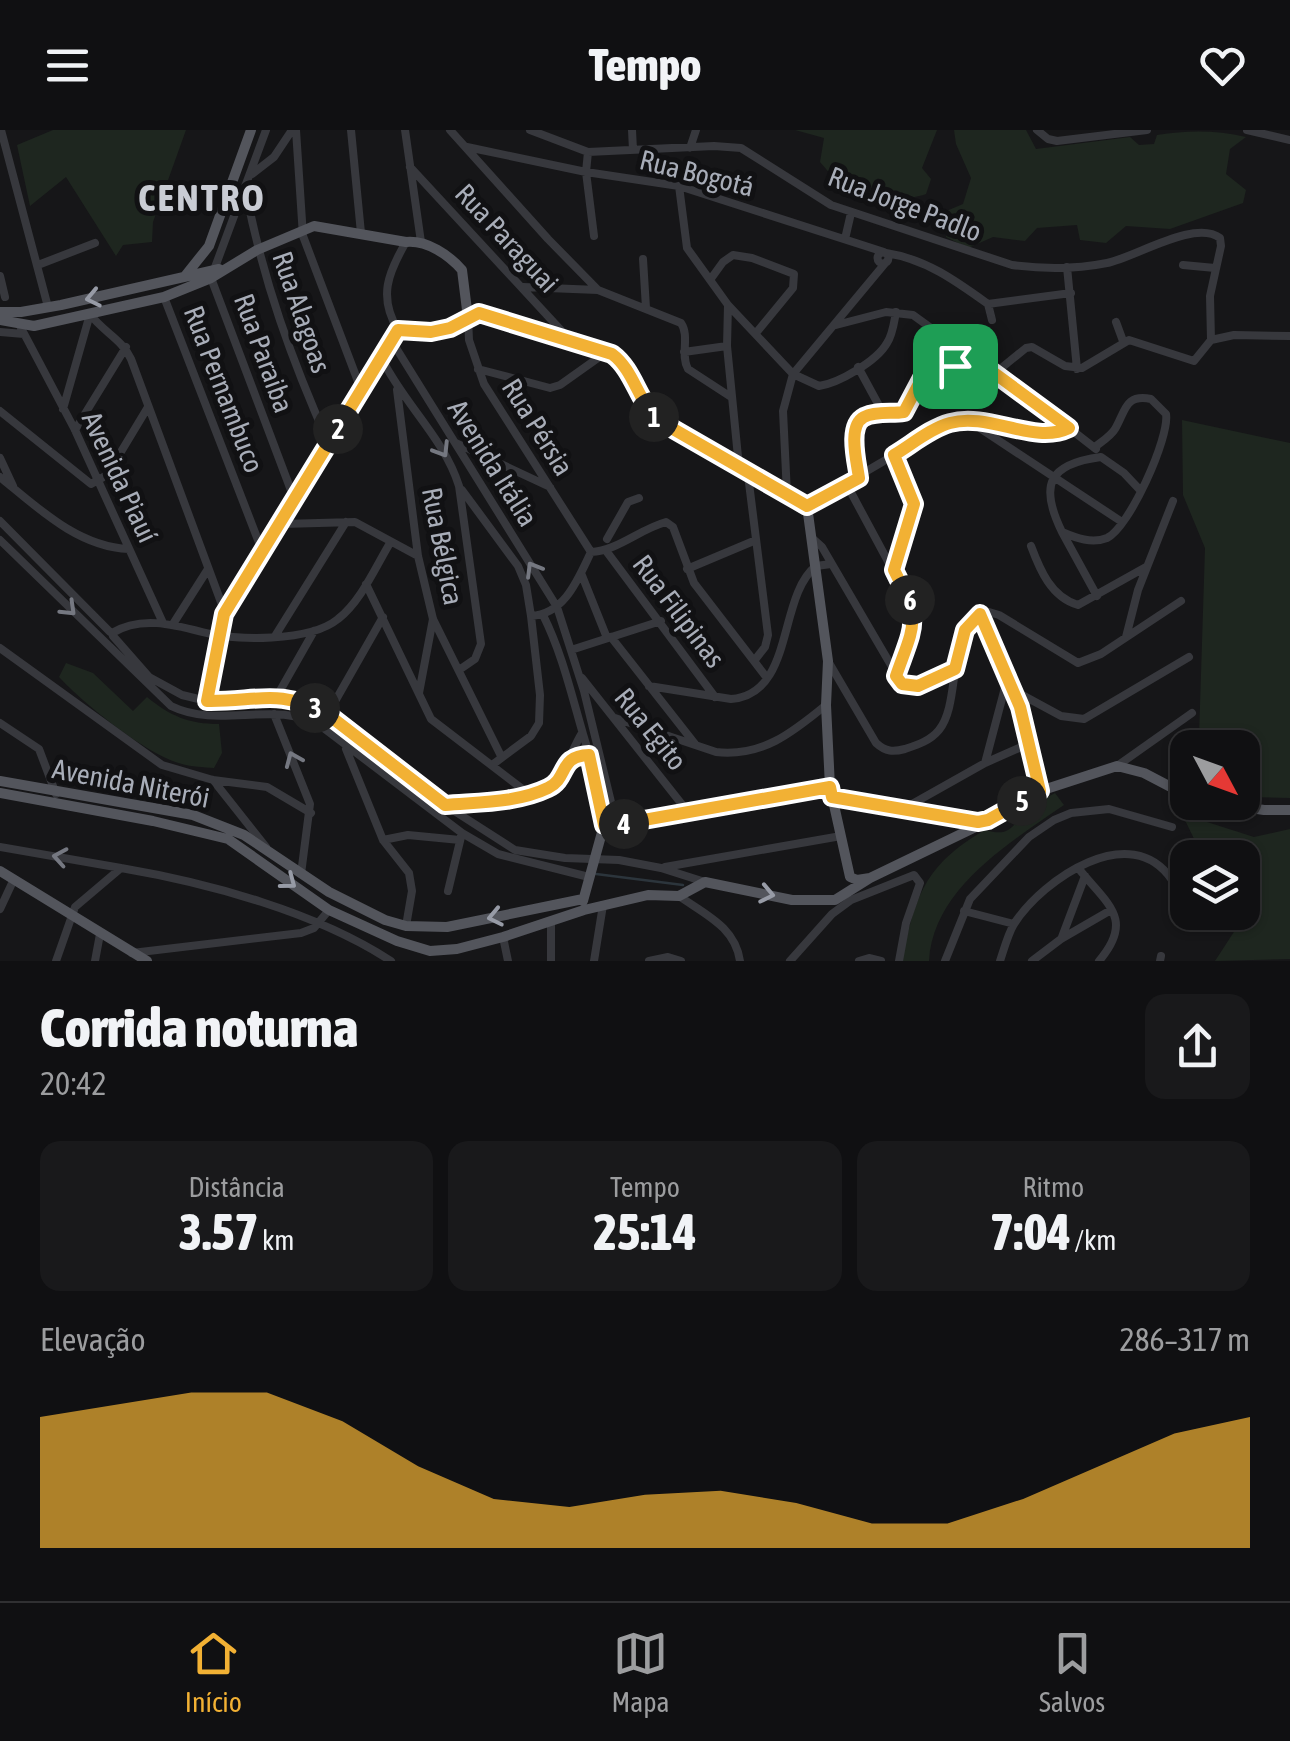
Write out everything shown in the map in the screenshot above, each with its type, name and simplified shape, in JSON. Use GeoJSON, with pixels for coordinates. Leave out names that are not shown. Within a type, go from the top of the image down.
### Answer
{"type":"FeatureCollection","features":[{"type":"Feature","properties":{"kind":"main road"},"geometry":{"type":"LineString","coordinates":[[184,290],[197,274],[252,130]]}},
{"type":"Feature","properties":{"kind":"main road"},"geometry":{"type":"LineString","coordinates":[[0,320],[29,322],[90,314],[164,297],[314,226],[421,242],[462,270],[468,318],[479,313],[607,352],[624,364],[652,415],[807,506],[828,661],[826,705],[831,792],[850,876],[857,880],[870,878],[1040,791],[1117,766],[1144,773],[1170,787]]}},
{"type":"Feature","properties":{"kind":"main road"},"geometry":{"type":"LineString","coordinates":[[182,278],[204,256]]}},
{"type":"Feature","properties":{"kind":"main road"},"geometry":{"type":"LineString","coordinates":[[29,322],[48,307],[217,272]]}},
{"type":"Feature","properties":{"kind":"main road"},"geometry":{"type":"LineString","coordinates":[[182,278],[184,290]]}},
{"type":"Feature","properties":{"kind":"main road"},"geometry":{"type":"LineString","coordinates":[[29,322],[61,305]]}},
{"type":"Feature","properties":{"kind":"main road"},"geometry":{"type":"LineString","coordinates":[[0,312],[29,322]]}},
{"type":"Feature","properties":{"kind":"main road","name":"Avenida Niterói"},"geometry":{"type":"LineString","coordinates":[[0,781],[55,789],[154,815],[228,840],[328,910],[397,942],[442,951],[550,922],[584,904]]}},
{"type":"Feature","properties":{"kind":"main road"},"geometry":{"type":"LineString","coordinates":[[870,878],[850,897],[830,900],[792,900],[705,882],[680,896],[659,893],[603,905],[584,904],[594,858],[607,826],[831,792],[957,820],[988,820]]}},
{"type":"Feature","properties":{"kind":"main road","name":"Avenida Niterói"},"geometry":{"type":"LineString","coordinates":[[0,793],[217,822],[267,848],[301,874],[385,920],[404,926],[447,927],[584,904]]}},
{"type":"Feature","properties":{"kind":"main road"},"geometry":{"type":"LineString","coordinates":[[1260,809],[1290,810]]}},
{"type":"Feature","properties":{"kind":"main road"},"geometry":{"type":"LineString","coordinates":[[957,820],[958,836]]}},
{"type":"Feature","properties":{"kind":"main road"},"geometry":{"type":"LineString","coordinates":[[0,871],[147,961]]}},
{"type":"Feature","properties":{"kind":"main road"},"geometry":{"type":"LineString","coordinates":[[378,934],[385,929],[385,920]]}},
{"type":"Feature","properties":{"kind":"main road"},"geometry":{"type":"LineString","coordinates":[[397,942],[396,932],[404,926]]}},
{"type":"Feature","properties":{"kind":"street"},"geometry":{"type":"LineString","coordinates":[[1,130],[48,307]]}},
{"type":"Feature","properties":{"kind":"street"},"geometry":{"type":"LineString","coordinates":[[217,272],[266,130]]}},
{"type":"Feature","properties":{"kind":"street"},"geometry":{"type":"LineString","coordinates":[[252,174],[274,157],[294,130]]}},
{"type":"Feature","properties":{"kind":"street"},"geometry":{"type":"LineString","coordinates":[[294,130],[302,230],[362,392]]}},
{"type":"Feature","properties":{"kind":"street"},"geometry":{"type":"LineString","coordinates":[[351,130],[361,233]]}},
{"type":"Feature","properties":{"kind":"street"},"geometry":{"type":"LineString","coordinates":[[405,130],[421,242]]}},
{"type":"Feature","properties":{"kind":"street"},"geometry":{"type":"LineString","coordinates":[[450,130],[598,290]]}},
{"type":"Feature","properties":{"kind":"street","name":"Rua Jorge Padlo"},"geometry":{"type":"LineString","coordinates":[[530,130],[588,152],[741,148],[832,205],[996,262],[1034,268],[1103,264],[1200,232],[1214,233],[1220,238],[1222,246],[1215,268]]}},
{"type":"Feature","properties":{"kind":"street"},"geometry":{"type":"LineString","coordinates":[[632,130],[633,150]]}},
{"type":"Feature","properties":{"kind":"street"},"geometry":{"type":"LineString","coordinates":[[690,148],[696,130]]}},
{"type":"Feature","properties":{"kind":"street"},"geometry":{"type":"LineString","coordinates":[[1037,130],[1057,140],[1143,130]]}},
{"type":"Feature","properties":{"kind":"street"},"geometry":{"type":"LineString","coordinates":[[1247,130],[1290,140]]}},
{"type":"Feature","properties":{"kind":"street","name":"Rua Bogotá"},"geometry":{"type":"LineString","coordinates":[[467,147],[586,172],[679,186],[849,240],[884,258]]}},
{"type":"Feature","properties":{"kind":"street"},"geometry":{"type":"LineString","coordinates":[[588,152],[586,172],[594,236]]}},
{"type":"Feature","properties":{"kind":"street","name":"Rua Paraguai"},"geometry":{"type":"LineString","coordinates":[[410,168],[570,341]]}},
{"type":"Feature","properties":{"kind":"street"},"geometry":{"type":"LineString","coordinates":[[679,186],[686,248],[728,305],[793,374],[819,386],[832,383],[884,348],[896,312]]}},
{"type":"Feature","properties":{"kind":"street","name":"Rua Alagoas"},"geometry":{"type":"LineString","coordinates":[[246,191],[257,250],[289,353],[328,444]]}},
{"type":"Feature","properties":{"kind":"street"},"geometry":{"type":"LineString","coordinates":[[849,240],[851,213]]}},
{"type":"Feature","properties":{"kind":"street"},"geometry":{"type":"LineString","coordinates":[[38,265],[96,242]]}},
{"type":"Feature","properties":{"kind":"street"},"geometry":{"type":"LineString","coordinates":[[398,330],[389,313],[386,293],[390,273],[406,242]]}},
{"type":"Feature","properties":{"kind":"street"},"geometry":{"type":"LineString","coordinates":[[710,280],[733,255],[794,274],[793,288],[756,333]]}},
{"type":"Feature","properties":{"kind":"street"},"geometry":{"type":"LineString","coordinates":[[786,494],[783,411],[793,374],[870,282],[884,258],[904,256],[943,272],[988,304],[992,320]]}},
{"type":"Feature","properties":{"kind":"street"},"geometry":{"type":"LineString","coordinates":[[643,259],[646,308]]}},
{"type":"Feature","properties":{"kind":"street"},"geometry":{"type":"LineString","coordinates":[[859,478],[856,425],[865,416],[904,412],[922,378],[937,366],[1000,369],[1032,347],[1065,366],[1086,367],[1123,341],[1141,342],[1194,361],[1210,340],[1210,296],[1215,268],[1183,265]]}},
{"type":"Feature","properties":{"kind":"street"},"geometry":{"type":"LineString","coordinates":[[1067,267],[1077,368]]}},
{"type":"Feature","properties":{"kind":"street","name":"Rua Paraiba"},"geometry":{"type":"LineString","coordinates":[[217,272],[295,501]]}},
{"type":"Feature","properties":{"kind":"street"},"geometry":{"type":"LineString","coordinates":[[0,276],[5,298]]}},
{"type":"Feature","properties":{"kind":"street"},"geometry":{"type":"LineString","coordinates":[[523,288],[598,290],[684,326],[688,370],[731,397]]}},
{"type":"Feature","properties":{"kind":"street"},"geometry":{"type":"LineString","coordinates":[[988,304],[1071,292]]}},
{"type":"Feature","properties":{"kind":"street","name":"Rua Pernambuco"},"geometry":{"type":"LineString","coordinates":[[164,297],[264,554]]}},
{"type":"Feature","properties":{"kind":"street"},"geometry":{"type":"LineString","coordinates":[[728,305],[731,397],[768,627],[768,642],[754,661]]}},
{"type":"Feature","properties":{"kind":"street"},"geometry":{"type":"LineString","coordinates":[[836,325],[896,312],[922,319],[1095,447],[1140,490]]}},
{"type":"Feature","properties":{"kind":"street"},"geometry":{"type":"LineString","coordinates":[[64,408],[90,314],[126,347],[224,614]]}},
{"type":"Feature","properties":{"kind":"street"},"geometry":{"type":"LineString","coordinates":[[398,330],[431,332],[468,318]]}},
{"type":"Feature","properties":{"kind":"street","name":"Rua Pérsia"},"geometry":{"type":"LineString","coordinates":[[468,318],[469,340],[478,369],[591,552]]}},
{"type":"Feature","properties":{"kind":"street"},"geometry":{"type":"LineString","coordinates":[[0,332],[29,322]]}},
{"type":"Feature","properties":{"kind":"street","name":"Avenida Piauí"},"geometry":{"type":"LineString","coordinates":[[29,322],[36,352],[162,623]]}},
{"type":"Feature","properties":{"kind":"street"},"geometry":{"type":"LineString","coordinates":[[1116,322],[1123,341]]}},
{"type":"Feature","properties":{"kind":"street"},"geometry":{"type":"LineString","coordinates":[[207,701],[224,614],[398,330]]}},
{"type":"Feature","properties":{"kind":"street"},"geometry":{"type":"LineString","coordinates":[[1210,340],[1290,336]]}},
{"type":"Feature","properties":{"kind":"street","name":"Avenida Itália"},"geometry":{"type":"LineString","coordinates":[[392,343],[556,608],[579,674],[611,802],[613,817],[607,826]]}},
{"type":"Feature","properties":{"kind":"street"},"geometry":{"type":"LineString","coordinates":[[684,352],[727,346]]}},
{"type":"Feature","properties":{"kind":"street"},"geometry":{"type":"LineString","coordinates":[[75,430],[126,347]]}},
{"type":"Feature","properties":{"kind":"street"},"geometry":{"type":"LineString","coordinates":[[478,369],[550,388],[607,352]]}},
{"type":"Feature","properties":{"kind":"street"},"geometry":{"type":"LineString","coordinates":[[382,359],[397,390],[450,462],[459,486],[481,644],[475,659],[459,670]]}},
{"type":"Feature","properties":{"kind":"street"},"geometry":{"type":"LineString","coordinates":[[858,367],[883,413]]}},
{"type":"Feature","properties":{"kind":"street","name":"Rua Bélgica"},"geometry":{"type":"LineString","coordinates":[[397,390],[418,556],[433,619],[502,756]]}},
{"type":"Feature","properties":{"kind":"street"},"geometry":{"type":"LineString","coordinates":[[1062,532],[1085,540],[1110,536],[1140,490],[1166,433],[1168,418],[1160,406],[1145,398],[1130,401],[1119,414],[1112,433],[1095,447]]}},
{"type":"Feature","properties":{"kind":"street"},"geometry":{"type":"LineString","coordinates":[[0,411],[92,484],[107,475],[148,406]]}},
{"type":"Feature","properties":{"kind":"street"},"geometry":{"type":"LineString","coordinates":[[400,416],[412,407]]}},
{"type":"Feature","properties":{"kind":"street"},"geometry":{"type":"LineString","coordinates":[[807,506],[942,427],[982,421],[1050,433],[1069,428]]}},
{"type":"Feature","properties":{"kind":"street"},"geometry":{"type":"LineString","coordinates":[[962,422],[1054,475],[1122,522]]}},
{"type":"Feature","properties":{"kind":"street"},"geometry":{"type":"LineString","coordinates":[[456,444],[550,487]]}},
{"type":"Feature","properties":{"kind":"street"},"geometry":{"type":"LineString","coordinates":[[894,455],[914,504],[894,570]]}},
{"type":"Feature","properties":{"kind":"street"},"geometry":{"type":"LineString","coordinates":[[1097,596],[1051,510],[1049,489],[1054,475],[1075,462],[1101,456]]}},
{"type":"Feature","properties":{"kind":"street"},"geometry":{"type":"LineString","coordinates":[[0,458],[14,488]]}},
{"type":"Feature","properties":{"kind":"street"},"geometry":{"type":"LineString","coordinates":[[72,470],[88,461]]}},
{"type":"Feature","properties":{"kind":"street"},"geometry":{"type":"LineString","coordinates":[[0,477],[82,538],[108,548],[129,549]]}},
{"type":"Feature","properties":{"kind":"street"},"geometry":{"type":"LineString","coordinates":[[847,485],[914,613],[896,676]]}},
{"type":"Feature","properties":{"kind":"street","name":"Avenida Itália"},"geometry":{"type":"LineString","coordinates":[[459,486],[522,573],[531,616],[540,723],[531,736],[502,756]]}},
{"type":"Feature","properties":{"kind":"street"},"geometry":{"type":"LineString","coordinates":[[607,539],[628,502],[639,498]]}},
{"type":"Feature","properties":{"kind":"street"},"geometry":{"type":"LineString","coordinates":[[1126,637],[1146,567],[1173,501]]}},
{"type":"Feature","properties":{"kind":"street"},"geometry":{"type":"LineString","coordinates":[[463,515],[474,505]]}},
{"type":"Feature","properties":{"kind":"street"},"geometry":{"type":"LineString","coordinates":[[0,520],[164,688],[207,701],[277,696],[326,713],[445,805],[514,850],[661,868],[705,882]]}},
{"type":"Feature","properties":{"kind":"street"},"geometry":{"type":"LineString","coordinates":[[282,524],[346,522],[366,527],[418,556]]}},
{"type":"Feature","properties":{"kind":"street"},"geometry":{"type":"LineString","coordinates":[[274,636],[346,522]]}},
{"type":"Feature","properties":{"kind":"street"},"geometry":{"type":"LineString","coordinates":[[531,616],[556,608],[591,552],[607,552],[618,543],[669,523],[687,569],[768,678]]}},
{"type":"Feature","properties":{"kind":"street"},"geometry":{"type":"LineString","coordinates":[[583,538],[618,543]]}},
{"type":"Feature","properties":{"kind":"street"},"geometry":{"type":"LineString","coordinates":[[812,538],[822,547],[902,684],[913,686],[955,669]]}},
{"type":"Feature","properties":{"kind":"street"},"geometry":{"type":"LineString","coordinates":[[0,540],[171,706],[198,716],[302,716],[321,726],[461,836],[506,858],[589,877]]}},
{"type":"Feature","properties":{"kind":"street"},"geometry":{"type":"LineString","coordinates":[[687,569],[756,540]]}},
{"type":"Feature","properties":{"kind":"street"},"geometry":{"type":"LineString","coordinates":[[103,641],[102,634],[112,634],[126,626],[162,623],[218,636],[314,631],[339,619],[390,543]]}},
{"type":"Feature","properties":{"kind":"street"},"geometry":{"type":"LineString","coordinates":[[1031,546],[1043,574],[1062,598],[1078,604],[1146,567]]}},
{"type":"Feature","properties":{"kind":"street","name":"Rua Filipinas"},"geometry":{"type":"LineString","coordinates":[[607,552],[715,697]]}},
{"type":"Feature","properties":{"kind":"street"},"geometry":{"type":"LineString","coordinates":[[650,686],[715,697],[743,698],[756,692],[768,678],[805,578],[816,566],[831,564]]}},
{"type":"Feature","properties":{"kind":"street"},"geometry":{"type":"LineString","coordinates":[[173,624],[208,569]]}},
{"type":"Feature","properties":{"kind":"street"},"geometry":{"type":"LineString","coordinates":[[581,573],[609,638],[695,744]]}},
{"type":"Feature","properties":{"kind":"street"},"geometry":{"type":"LineString","coordinates":[[366,584],[435,723],[529,794]]}},
{"type":"Feature","properties":{"kind":"street"},"geometry":{"type":"LineString","coordinates":[[828,661],[876,743],[890,751],[920,744],[940,728],[965,630],[980,614],[999,615],[1072,662],[1088,661],[1181,600]]}},
{"type":"Feature","properties":{"kind":"street"},"geometry":{"type":"LineString","coordinates":[[980,614],[1014,690],[1040,791]]}},
{"type":"Feature","properties":{"kind":"street"},"geometry":{"type":"LineString","coordinates":[[543,615],[556,644],[607,826]]}},
{"type":"Feature","properties":{"kind":"street"},"geometry":{"type":"LineString","coordinates":[[321,726],[383,617]]}},
{"type":"Feature","properties":{"kind":"street"},"geometry":{"type":"LineString","coordinates":[[419,694],[433,619]]}},
{"type":"Feature","properties":{"kind":"street"},"geometry":{"type":"LineString","coordinates":[[571,650],[661,621]]}},
{"type":"Feature","properties":{"kind":"street"},"geometry":{"type":"LineString","coordinates":[[768,627],[785,635]]}},
{"type":"Feature","properties":{"kind":"street"},"geometry":{"type":"LineString","coordinates":[[277,696],[314,631]]}},
{"type":"Feature","properties":{"kind":"street"},"geometry":{"type":"LineString","coordinates":[[0,648],[154,760],[174,770],[213,780],[268,788],[311,813]]}},
{"type":"Feature","properties":{"kind":"street"},"geometry":{"type":"LineString","coordinates":[[1014,690],[1061,716],[1084,719],[1189,657]]}},
{"type":"Feature","properties":{"kind":"street","name":"Rua Egito"},"geometry":{"type":"LineString","coordinates":[[579,674],[688,812]]}},
{"type":"Feature","properties":{"kind":"street"},"geometry":{"type":"LineString","coordinates":[[985,762],[1007,679]]}},
{"type":"Feature","properties":{"kind":"street"},"geometry":{"type":"LineString","coordinates":[[615,718],[716,752],[753,751],[785,738],[826,705]]}},
{"type":"Feature","properties":{"kind":"street"},"geometry":{"type":"LineString","coordinates":[[1117,766],[1192,713]]}},
{"type":"Feature","properties":{"kind":"street"},"geometry":{"type":"LineString","coordinates":[[274,714],[306,790],[311,813],[301,874]]}},
{"type":"Feature","properties":{"kind":"street"},"geometry":{"type":"LineString","coordinates":[[0,723],[38,749],[58,802]]}},
{"type":"Feature","properties":{"kind":"street"},"geometry":{"type":"LineString","coordinates":[[445,805],[529,794],[550,787],[560,777],[582,733]]}},
{"type":"Feature","properties":{"kind":"street"},"geometry":{"type":"LineString","coordinates":[[905,808],[985,762],[1028,744]]}},
{"type":"Feature","properties":{"kind":"street"},"geometry":{"type":"LineString","coordinates":[[344,745],[383,840],[409,872],[412,891],[404,926]]}},
{"type":"Feature","properties":{"kind":"street"},"geometry":{"type":"LineString","coordinates":[[564,765],[589,755]]}},
{"type":"Feature","properties":{"kind":"street"},"geometry":{"type":"LineString","coordinates":[[492,765],[502,756]]}},
{"type":"Feature","properties":{"kind":"street"},"geometry":{"type":"LineString","coordinates":[[213,780],[267,848]]}},
{"type":"Feature","properties":{"kind":"street"},"geometry":{"type":"LineString","coordinates":[[945,961],[964,911],[978,888],[1029,837],[1071,813],[1109,809],[1172,827]]}},
{"type":"Feature","properties":{"kind":"street"},"geometry":{"type":"LineString","coordinates":[[383,840],[408,834],[461,836]]}},
{"type":"Feature","properties":{"kind":"street"},"geometry":{"type":"LineString","coordinates":[[448,891],[461,836]]}},
{"type":"Feature","properties":{"kind":"street"},"geometry":{"type":"LineString","coordinates":[[661,868],[840,836]]}},
{"type":"Feature","properties":{"kind":"street"},"geometry":{"type":"LineString","coordinates":[[0,847],[203,884],[350,937],[391,961]]}},
{"type":"Feature","properties":{"kind":"street"},"geometry":{"type":"LineString","coordinates":[[1000,961],[1014,924],[1055,884],[1082,872],[1098,857],[1128,853],[1160,865],[1170,878]]}},
{"type":"Feature","properties":{"kind":"street"},"geometry":{"type":"LineString","coordinates":[[689,878],[692,862]]}},
{"type":"Feature","properties":{"kind":"street"},"geometry":{"type":"LineString","coordinates":[[56,961],[70,915],[81,900],[121,868]]}},
{"type":"Feature","properties":{"kind":"street"},"geometry":{"type":"LineString","coordinates":[[1082,872],[1111,910],[1116,923],[1116,938],[1098,961]]}},
{"type":"Feature","properties":{"kind":"street"},"geometry":{"type":"LineString","coordinates":[[1061,939],[1082,872]]}},
{"type":"Feature","properties":{"kind":"street"},"geometry":{"type":"LineString","coordinates":[[790,961],[850,897],[914,875],[920,879],[899,961]]}},
{"type":"Feature","properties":{"kind":"street"},"geometry":{"type":"LineString","coordinates":[[0,909],[14,879]]}},
{"type":"Feature","properties":{"kind":"street"},"geometry":{"type":"LineString","coordinates":[[680,896],[730,932],[740,961]]}},
{"type":"Feature","properties":{"kind":"street"},"geometry":{"type":"LineString","coordinates":[[830,900],[832,914]]}},
{"type":"Feature","properties":{"kind":"street"},"geometry":{"type":"LineString","coordinates":[[594,961],[603,905]]}},
{"type":"Feature","properties":{"kind":"street"},"geometry":{"type":"LineString","coordinates":[[132,953],[301,933],[316,925],[328,910]]}},
{"type":"Feature","properties":{"kind":"street"},"geometry":{"type":"LineString","coordinates":[[1032,961],[1111,910]]}},
{"type":"Feature","properties":{"kind":"street"},"geometry":{"type":"LineString","coordinates":[[964,911],[1014,924]]}},
{"type":"Feature","properties":{"kind":"street"},"geometry":{"type":"LineString","coordinates":[[550,922],[551,961]]}},
{"type":"Feature","properties":{"kind":"street"},"geometry":{"type":"LineString","coordinates":[[96,961],[100,934]]}},
{"type":"Feature","properties":{"kind":"street"},"geometry":{"type":"LineString","coordinates":[[503,937],[508,961]]}},
{"type":"Feature","properties":{"kind":"street"},"geometry":{"type":"LineString","coordinates":[[649,961],[668,957],[681,961]]}},
{"type":"Feature","properties":{"kind":"street"},"geometry":{"type":"LineString","coordinates":[[860,961],[881,961]]}},
{"type":"Feature","properties":{"kind":"shaded area"},"geometry":{"type":"Polygon","coordinates":[[[53,130],[186,130],[153,222],[152,242],[123,245],[116,256],[66,177],[30,206],[17,145],[53,130]]]}},
{"type":"Feature","properties":{"kind":"shaded area"},"geometry":{"type":"Polygon","coordinates":[[[795,130],[937,130],[922,168],[931,179],[926,194],[876,204],[846,192],[820,162],[824,138],[795,130]]]}},
{"type":"Feature","properties":{"kind":"shaded area"},"geometry":{"type":"Polygon","coordinates":[[[954,130],[1026,130],[1036,149],[1130,137],[1139,145],[1154,144],[1157,135],[1180,132],[1246,137],[1230,149],[1226,174],[1246,190],[1243,203],[1170,229],[1126,226],[1106,243],[1080,240],[1077,225],[1037,228],[1025,241],[993,237],[968,248],[946,237],[944,212],[963,204],[971,178],[954,130]]]}},
{"type":"Feature","properties":{"kind":"shaded area"},"geometry":{"type":"Polygon","coordinates":[[[1182,420],[1290,443],[1290,798],[1260,797],[1260,730],[1199,730],[1205,548],[1183,495],[1182,420]]]}},
{"type":"Feature","properties":{"kind":"shaded area"},"geometry":{"type":"Polygon","coordinates":[[[66,663],[93,673],[133,711],[147,697],[180,718],[219,724],[222,753],[214,768],[168,759],[117,727],[59,677],[66,663]]]}},
{"type":"Feature","properties":{"kind":"shaded area"},"geometry":{"type":"Polygon","coordinates":[[[1055,793],[1064,805],[999,851],[959,889],[934,935],[929,961],[902,961],[918,901],[935,870],[964,843],[985,830],[1008,830],[1015,824],[1014,815],[1055,793]]]}},
{"type":"Feature","properties":{"kind":"shaded area"},"geometry":{"type":"Polygon","coordinates":[[[1185,820],[1201,820],[1254,837],[1290,829],[1290,959],[1215,961],[1235,930],[1260,930],[1260,840],[1195,840],[1185,820]]]}},
{"type":"Feature","properties":{"kind":"waterway"},"geometry":{"type":"LineString","coordinates":[[596,874],[683,885]]}},
{"type":"Feature","properties":{"kind":"district","name":"CENTRO"},"geometry":{"type":"Point","coordinates":[202,198]}},
{"type":"Feature","properties":{"kind":"route"},"geometry":{"type":"LineString","coordinates":[[479,313],[607,352],[624,364],[642,402],[661,422],[807,506],[859,478],[854,431],[860,420],[865,416],[904,412],[922,378],[937,366],[955,366],[990,370],[1069,428],[1050,433],[982,421],[954,422],[894,455],[914,504],[894,570],[914,613],[896,676],[907,687],[955,669],[965,630],[980,614],[1024,720],[1040,791],[988,820],[957,820],[832,797],[830,787],[610,826],[604,825],[589,755],[564,765],[560,777],[550,787],[504,800],[445,805],[326,713],[310,705],[277,696],[207,701],[224,614],[398,330],[431,332],[450,328],[479,313]]}}]}
